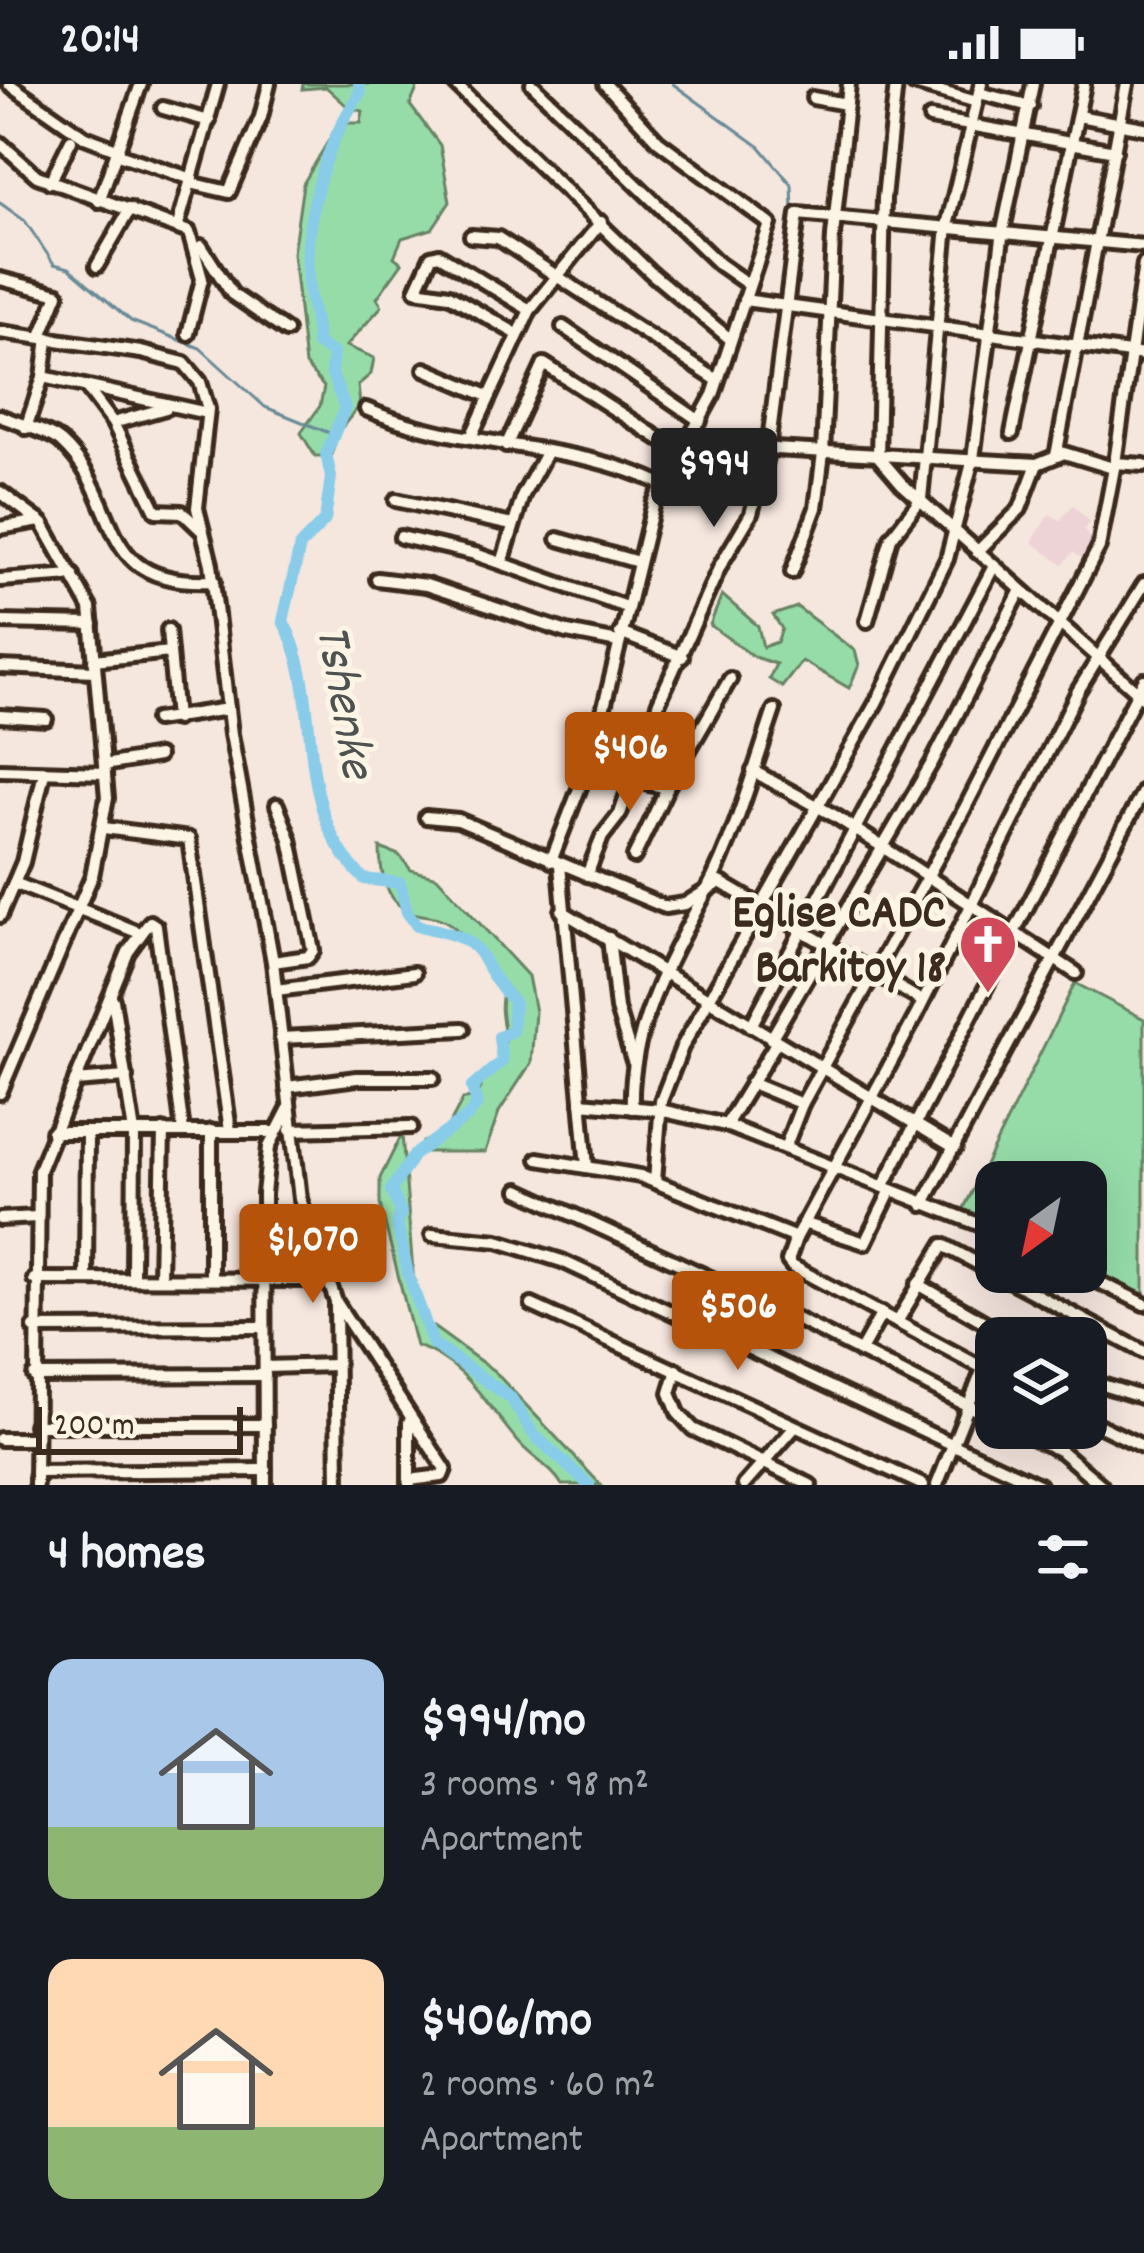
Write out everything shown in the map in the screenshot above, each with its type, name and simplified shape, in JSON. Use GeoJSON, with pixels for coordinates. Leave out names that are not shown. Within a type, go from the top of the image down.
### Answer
{"type":"FeatureCollection","features":[{"type":"Feature","properties":{"kind":"street"},"geometry":{"type":"LineString","coordinates":[[9,84],[85,137],[229,192],[261,117],[268,84]]}},
{"type":"Feature","properties":{"kind":"street"},"geometry":{"type":"LineString","coordinates":[[99,201],[141,84]]}},
{"type":"Feature","properties":{"kind":"street"},"geometry":{"type":"LineString","coordinates":[[188,334],[202,279],[183,228],[218,84]]}},
{"type":"Feature","properties":{"kind":"street"},"geometry":{"type":"LineString","coordinates":[[454,84],[651,273],[730,338]]}},
{"type":"Feature","properties":{"kind":"street"},"geometry":{"type":"LineString","coordinates":[[532,84],[719,264],[749,284]]}},
{"type":"Feature","properties":{"kind":"street"},"geometry":{"type":"LineString","coordinates":[[587,1167],[555,863],[592,756],[638,562],[664,484],[686,449],[717,380],[769,222],[658,141],[605,84]]}},
{"type":"Feature","properties":{"kind":"street"},"geometry":{"type":"LineString","coordinates":[[792,572],[816,508],[823,452],[835,217],[849,84]]}},
{"type":"Feature","properties":{"kind":"street"},"geometry":{"type":"LineString","coordinates":[[896,84],[879,318],[878,456],[955,532],[1140,696]]}},
{"type":"Feature","properties":{"kind":"street"},"geometry":{"type":"LineString","coordinates":[[914,84],[1030,106]]}},
{"type":"Feature","properties":{"kind":"street"},"geometry":{"type":"LineString","coordinates":[[655,1182],[660,1110],[671,1072],[814,804],[876,703],[955,532],[973,459],[986,332],[1032,84]]}},
{"type":"Feature","properties":{"kind":"street"},"geometry":{"type":"LineString","coordinates":[[1012,433],[1084,84]]}},
{"type":"Feature","properties":{"kind":"street"},"geometry":{"type":"LineString","coordinates":[[1056,456],[1127,84]]}},
{"type":"Feature","properties":{"kind":"street"},"geometry":{"type":"LineString","coordinates":[[867,621],[891,538],[921,499],[929,457],[935,325],[947,226],[979,93]]}},
{"type":"Feature","properties":{"kind":"street"},"geometry":{"type":"LineString","coordinates":[[813,98],[846,104]]}},
{"type":"Feature","properties":{"kind":"street"},"geometry":{"type":"LineString","coordinates":[[163,108],[209,121]]}},
{"type":"Feature","properties":{"kind":"street"},"geometry":{"type":"LineString","coordinates":[[1078,116],[1144,128]]}},
{"type":"Feature","properties":{"kind":"street"},"geometry":{"type":"LineString","coordinates":[[930,118],[1115,151]]}},
{"type":"Feature","properties":{"kind":"street"},"geometry":{"type":"LineString","coordinates":[[50,182],[70,140]]}},
{"type":"Feature","properties":{"kind":"street"},"geometry":{"type":"LineString","coordinates":[[0,143],[50,182],[183,228],[232,294],[286,331]]}},
{"type":"Feature","properties":{"kind":"street"},"geometry":{"type":"LineString","coordinates":[[97,266],[130,209]]}},
{"type":"Feature","properties":{"kind":"street"},"geometry":{"type":"LineString","coordinates":[[587,875],[632,780],[659,702],[720,566],[751,514],[768,449],[798,214],[1144,246]]}},
{"type":"Feature","properties":{"kind":"street"},"geometry":{"type":"LineString","coordinates":[[471,437],[530,310],[601,222]]}},
{"type":"Feature","properties":{"kind":"street"},"geometry":{"type":"LineString","coordinates":[[471,236],[498,238],[717,380]]}},
{"type":"Feature","properties":{"kind":"street"},"geometry":{"type":"LineString","coordinates":[[517,334],[449,295],[416,290],[430,260],[439,255],[530,310]]}},
{"type":"Feature","properties":{"kind":"street"},"geometry":{"type":"LineString","coordinates":[[785,1148],[802,1104],[878,971],[1099,547],[1137,354],[1144,264]]}},
{"type":"Feature","properties":{"kind":"street"},"geometry":{"type":"LineString","coordinates":[[0,280],[58,294],[44,337],[44,376],[26,428]]}},
{"type":"Feature","properties":{"kind":"street"},"geometry":{"type":"LineString","coordinates":[[744,300],[1137,354]]}},
{"type":"Feature","properties":{"kind":"street"},"geometry":{"type":"LineString","coordinates":[[563,327],[700,421]]}},
{"type":"Feature","properties":{"kind":"street"},"geometry":{"type":"LineString","coordinates":[[0,332],[184,363],[200,382],[207,413],[197,508],[214,581],[228,709],[273,962],[290,1130],[306,1227],[337,1302],[445,1472],[409,1483],[410,1419]]}},
{"type":"Feature","properties":{"kind":"street"},"geometry":{"type":"LineString","coordinates":[[506,446],[544,364],[686,449],[1037,464],[1056,456],[1114,466],[1144,465]]}},
{"type":"Feature","properties":{"kind":"street"},"geometry":{"type":"LineString","coordinates":[[424,369],[488,396]]}},
{"type":"Feature","properties":{"kind":"street"},"geometry":{"type":"LineString","coordinates":[[44,376],[89,391],[207,413]]}},
{"type":"Feature","properties":{"kind":"street"},"geometry":{"type":"LineString","coordinates":[[89,391],[113,423],[154,509],[179,511],[205,534]]}},
{"type":"Feature","properties":{"kind":"street"},"geometry":{"type":"LineString","coordinates":[[113,423],[169,408]]}},
{"type":"Feature","properties":{"kind":"street"},"geometry":{"type":"LineString","coordinates":[[366,409],[506,446],[629,470],[664,484]]}},
{"type":"Feature","properties":{"kind":"street"},"geometry":{"type":"LineString","coordinates":[[0,416],[61,442],[132,560],[164,581],[214,581]]}},
{"type":"Feature","properties":{"kind":"street"},"geometry":{"type":"LineString","coordinates":[[502,563],[512,525],[546,453]]}},
{"type":"Feature","properties":{"kind":"street"},"geometry":{"type":"LineString","coordinates":[[977,551],[1020,509],[1037,464]]}},
{"type":"Feature","properties":{"kind":"street"},"geometry":{"type":"LineString","coordinates":[[0,492],[40,521],[90,608],[105,769],[104,828],[92,876],[0,1094]]}},
{"type":"Feature","properties":{"kind":"street"},"geometry":{"type":"LineString","coordinates":[[396,500],[512,525]]}},
{"type":"Feature","properties":{"kind":"street"},"geometry":{"type":"LineString","coordinates":[[0,528],[40,521]]}},
{"type":"Feature","properties":{"kind":"street"},"geometry":{"type":"LineString","coordinates":[[400,537],[502,563],[626,608]]}},
{"type":"Feature","properties":{"kind":"street"},"geometry":{"type":"LineString","coordinates":[[558,539],[638,562]]}},
{"type":"Feature","properties":{"kind":"street"},"geometry":{"type":"LineString","coordinates":[[751,1026],[994,566]]}},
{"type":"Feature","properties":{"kind":"street"},"geometry":{"type":"LineString","coordinates":[[0,580],[73,574]]}},
{"type":"Feature","properties":{"kind":"street"},"geometry":{"type":"LineString","coordinates":[[377,579],[437,589],[567,632],[619,638],[682,657]]}},
{"type":"Feature","properties":{"kind":"street"},"geometry":{"type":"LineString","coordinates":[[975,1365],[789,1264],[802,1223],[922,1001],[1097,656],[1144,584]]}},
{"type":"Feature","properties":{"kind":"street"},"geometry":{"type":"LineString","coordinates":[[726,1125],[1021,590]]}},
{"type":"Feature","properties":{"kind":"street"},"geometry":{"type":"LineString","coordinates":[[0,622],[92,624]]}},
{"type":"Feature","properties":{"kind":"street"},"geometry":{"type":"LineString","coordinates":[[168,630],[176,718]]}},
{"type":"Feature","properties":{"kind":"street"},"geometry":{"type":"LineString","coordinates":[[0,667],[95,666],[170,652]]}},
{"type":"Feature","properties":{"kind":"street"},"geometry":{"type":"LineString","coordinates":[[634,856],[730,679]]}},
{"type":"Feature","properties":{"kind":"street"},"geometry":{"type":"LineString","coordinates":[[802,1223],[865,1243],[911,1124],[1140,696],[1144,680]]}},
{"type":"Feature","properties":{"kind":"street"},"geometry":{"type":"LineString","coordinates":[[156,720],[228,709]]}},
{"type":"Feature","properties":{"kind":"street"},"geometry":{"type":"LineString","coordinates":[[632,1108],[634,1064],[664,972],[706,890],[774,710]]}},
{"type":"Feature","properties":{"kind":"street"},"geometry":{"type":"LineString","coordinates":[[0,716],[46,719]]}},
{"type":"Feature","properties":{"kind":"street"},"geometry":{"type":"LineString","coordinates":[[0,770],[105,769],[158,755]]}},
{"type":"Feature","properties":{"kind":"street"},"geometry":{"type":"LineString","coordinates":[[753,771],[883,847],[1076,973]]}},
{"type":"Feature","properties":{"kind":"street"},"geometry":{"type":"LineString","coordinates":[[0,916],[14,883],[44,772]]}},
{"type":"Feature","properties":{"kind":"street"},"geometry":{"type":"LineString","coordinates":[[632,780],[668,788]]}},
{"type":"Feature","properties":{"kind":"street"},"geometry":{"type":"LineString","coordinates":[[923,1205],[1144,790]]}},
{"type":"Feature","properties":{"kind":"street"},"geometry":{"type":"LineString","coordinates":[[273,962],[305,958],[313,950],[290,839],[277,806]]}},
{"type":"Feature","properties":{"kind":"street"},"geometry":{"type":"LineString","coordinates":[[426,817],[458,820],[665,907],[685,904],[720,882],[829,942],[922,1001]]}},
{"type":"Feature","properties":{"kind":"street"},"geometry":{"type":"LineString","coordinates":[[104,828],[189,839],[230,1131]]}},
{"type":"Feature","properties":{"kind":"street"},"geometry":{"type":"LineString","coordinates":[[14,883],[140,933]]}},
{"type":"Feature","properties":{"kind":"street"},"geometry":{"type":"LineString","coordinates":[[562,910],[821,1071],[956,1148]]}},
{"type":"Feature","properties":{"kind":"street"},"geometry":{"type":"LineString","coordinates":[[183,1131],[156,926],[150,922],[140,933],[39,1170],[34,1279],[36,1478],[265,1470]]}},
{"type":"Feature","properties":{"kind":"street"},"geometry":{"type":"LineString","coordinates":[[609,938],[617,1009],[634,1064]]}},
{"type":"Feature","properties":{"kind":"street"},"geometry":{"type":"LineString","coordinates":[[276,990],[414,973]]}},
{"type":"Feature","properties":{"kind":"street"},"geometry":{"type":"LineString","coordinates":[[113,999],[134,1132],[133,1277]]}},
{"type":"Feature","properties":{"kind":"street"},"geometry":{"type":"LineString","coordinates":[[281,1038],[464,1029]]}},
{"type":"Feature","properties":{"kind":"street"},"geometry":{"type":"LineString","coordinates":[[75,1081],[126,1077]]}},
{"type":"Feature","properties":{"kind":"street"},"geometry":{"type":"LineString","coordinates":[[287,1087],[357,1078],[434,1078]]}},
{"type":"Feature","properties":{"kind":"street"},"geometry":{"type":"LineString","coordinates":[[751,1083],[802,1104]]}},
{"type":"Feature","properties":{"kind":"street"},"geometry":{"type":"LineString","coordinates":[[581,1103],[660,1110],[726,1125],[975,1224]]}},
{"type":"Feature","properties":{"kind":"street"},"geometry":{"type":"LineString","coordinates":[[266,1485],[266,1174],[276,1132],[290,1107]]}},
{"type":"Feature","properties":{"kind":"street"},"geometry":{"type":"LineString","coordinates":[[290,1130],[411,1126]]}},
{"type":"Feature","properties":{"kind":"street"},"geometry":{"type":"LineString","coordinates":[[160,1278],[163,1131]]}},
{"type":"Feature","properties":{"kind":"street"},"geometry":{"type":"LineString","coordinates":[[211,1131],[211,1278]]}},
{"type":"Feature","properties":{"kind":"street"},"geometry":{"type":"LineString","coordinates":[[52,1132],[276,1132]]}},
{"type":"Feature","properties":{"kind":"street"},"geometry":{"type":"LineString","coordinates":[[86,1278],[87,1132]]}},
{"type":"Feature","properties":{"kind":"street"},"geometry":{"type":"LineString","coordinates":[[538,1159],[655,1182],[796,1238]]}},
{"type":"Feature","properties":{"kind":"street"},"geometry":{"type":"LineString","coordinates":[[519,1190],[975,1410]]}},
{"type":"Feature","properties":{"kind":"street"},"geometry":{"type":"LineString","coordinates":[[0,1219],[37,1216]]}},
{"type":"Feature","properties":{"kind":"street"},"geometry":{"type":"LineString","coordinates":[[432,1235],[498,1241],[540,1252],[1040,1485]]}},
{"type":"Feature","properties":{"kind":"street"},"geometry":{"type":"LineString","coordinates":[[897,1322],[943,1245],[1144,1352]]}},
{"type":"Feature","properties":{"kind":"street"},"geometry":{"type":"LineString","coordinates":[[34,1279],[326,1280]]}},
{"type":"Feature","properties":{"kind":"street"},"geometry":{"type":"LineString","coordinates":[[918,1285],[975,1317]]}},
{"type":"Feature","properties":{"kind":"street"},"geometry":{"type":"LineString","coordinates":[[1107,1286],[1144,1304]]}},
{"type":"Feature","properties":{"kind":"street"},"geometry":{"type":"LineString","coordinates":[[337,1302],[338,1485]]}},
{"type":"Feature","properties":{"kind":"street"},"geometry":{"type":"LineString","coordinates":[[532,1305],[923,1485]]}},
{"type":"Feature","properties":{"kind":"street"},"geometry":{"type":"LineString","coordinates":[[860,1352],[882,1313]]}},
{"type":"Feature","properties":{"kind":"street"},"geometry":{"type":"LineString","coordinates":[[34,1328],[264,1327]]}},
{"type":"Feature","properties":{"kind":"street"},"geometry":{"type":"LineString","coordinates":[[34,1376],[336,1365]]}},
{"type":"Feature","properties":{"kind":"street"},"geometry":{"type":"LineString","coordinates":[[677,1370],[670,1394],[686,1424],[809,1485]]}},
{"type":"Feature","properties":{"kind":"street"},"geometry":{"type":"LineString","coordinates":[[1107,1387],[1144,1398]]}},
{"type":"Feature","properties":{"kind":"street"},"geometry":{"type":"LineString","coordinates":[[937,1485],[975,1393]]}},
{"type":"Feature","properties":{"kind":"street"},"geometry":{"type":"LineString","coordinates":[[0,1439],[35,1432],[265,1425]]}},
{"type":"Feature","properties":{"kind":"street"},"geometry":{"type":"LineString","coordinates":[[744,1485],[795,1426]]}},
{"type":"Feature","properties":{"kind":"street"},"geometry":{"type":"LineString","coordinates":[[1107,1429],[1144,1447]]}},
{"type":"Feature","properties":{"kind":"street"},"geometry":{"type":"LineString","coordinates":[[1057,1449],[1102,1485]]}},
{"type":"Feature","properties":{"kind":"shaded area"},"geometry":{"type":"Polygon","coordinates":[[[1073,505],[1090,522],[1084,529],[1097,550],[1090,564],[1073,552],[1063,565],[1032,542],[1049,514],[1060,520],[1073,505]]]}},
{"type":"Feature","properties":{"kind":"green space"},"geometry":{"type":"Polygon","coordinates":[[[303,84],[419,84],[410,105],[440,145],[450,202],[432,229],[402,238],[394,257],[402,263],[377,298],[382,306],[346,346],[374,358],[371,374],[358,385],[360,405],[339,431],[331,456],[315,456],[301,433],[320,406],[324,387],[305,365],[293,253],[303,184],[339,123],[361,123],[363,111],[348,107],[326,87],[302,89],[303,84]]]}},
{"type":"Feature","properties":{"kind":"green space"},"geometry":{"type":"Polygon","coordinates":[[[722,595],[758,626],[763,647],[777,642],[782,629],[773,615],[797,607],[855,651],[859,665],[849,688],[802,661],[782,687],[769,679],[776,664],[754,657],[710,625],[722,595]]]}},
{"type":"Feature","properties":{"kind":"green space"},"geometry":{"type":"Polygon","coordinates":[[[380,848],[399,855],[411,870],[437,877],[528,976],[535,1012],[531,1063],[499,1112],[485,1152],[421,1152],[423,1142],[444,1135],[463,1099],[476,1098],[485,1076],[498,1068],[504,1045],[503,992],[458,931],[396,902],[383,877],[380,848]]]}},
{"type":"Feature","properties":{"kind":"green space"},"geometry":{"type":"Polygon","coordinates":[[[1075,983],[1144,1019],[1144,1299],[1107,1281],[1107,1161],[987,1161],[1075,983]]]}},
{"type":"Feature","properties":{"kind":"green space"},"geometry":{"type":"Polygon","coordinates":[[[402,1134],[415,1297],[425,1321],[494,1371],[601,1485],[562,1485],[521,1445],[462,1374],[416,1346],[380,1204],[380,1178],[402,1134]]]}},
{"type":"Feature","properties":{"kind":"green space"},"geometry":{"type":"Polygon","coordinates":[[[975,1186],[975,1216],[963,1210],[975,1186]]]}},
{"type":"Feature","properties":{"kind":"waterway","name":"Tshenke"},"geometry":{"type":"LineString","coordinates":[[359,84],[360,93],[336,137],[318,186],[307,264],[317,344],[333,353],[331,372],[345,408],[326,454],[331,477],[325,520],[300,546],[283,621],[304,684],[325,819],[341,850],[364,879],[400,883],[407,912],[417,926],[471,944],[514,1002],[512,1031],[499,1037],[502,1061],[472,1087],[477,1104],[468,1116],[414,1155],[391,1190],[401,1212],[397,1223],[408,1274],[433,1344],[511,1398],[534,1435],[589,1485]]}},
{"type":"Feature","properties":{"kind":"waterway"},"geometry":{"type":"LineString","coordinates":[[673,84],[760,147],[792,185],[793,213]]}},
{"type":"Feature","properties":{"kind":"waterway"},"geometry":{"type":"LineString","coordinates":[[0,203],[25,221],[54,264],[69,268],[131,321],[200,348],[265,407],[332,434]]}},
{"type":"Feature","properties":{"kind":"place","name":"Eglise CADC Barkitoy 18"},"geometry":{"type":"Point","coordinates":[988,995]}}]}
